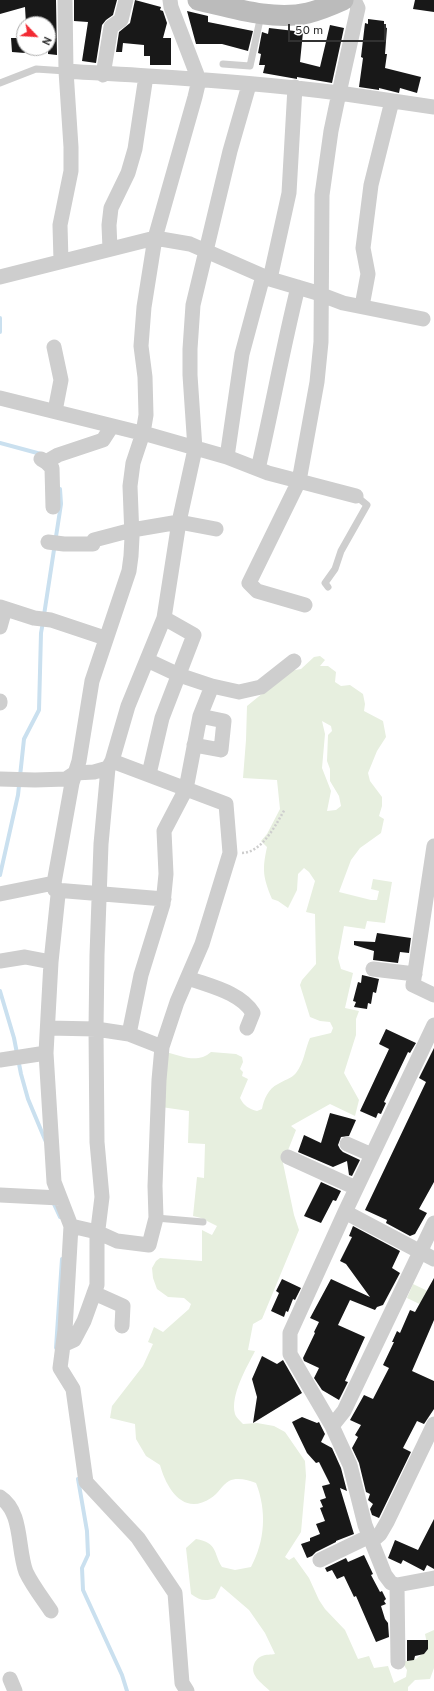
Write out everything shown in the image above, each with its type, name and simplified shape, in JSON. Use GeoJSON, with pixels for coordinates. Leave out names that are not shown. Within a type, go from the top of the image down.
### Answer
{"type":"FeatureCollection","features":[{"type":"Feature","properties":{"kind":"main road"},"geometry":{"type":"LineString","coordinates":[[198,0],[261,13],[286,14],[307,13],[343,0]]}},
{"type":"Feature","properties":{"kind":"street"},"geometry":{"type":"LineString","coordinates":[[61,261],[60,225],[71,171],[66,70],[65,0]]}},
{"type":"Feature","properties":{"kind":"street"},"geometry":{"type":"LineString","coordinates":[[103,75],[111,26],[121,20],[126,0]]}},
{"type":"Feature","properties":{"kind":"street"},"geometry":{"type":"LineString","coordinates":[[170,0],[171,7],[198,80],[195,97],[155,238],[144,307],[141,346],[146,398],[146,415],[140,432],[133,463],[130,486],[132,530],[131,556],[128,571],[92,681],[79,761],[72,783],[55,886],[58,895],[51,962],[46,1053],[54,1182],[71,1226],[63,1345],[60,1368],[73,1390],[86,1482],[138,1538],[175,1593],[182,1682],[187,1691]]}},
{"type":"Feature","properties":{"kind":"street"},"geometry":{"type":"LineString","coordinates":[[305,605],[257,591],[249,583],[299,481],[317,382],[321,342],[322,195],[339,93],[358,8],[354,0]]}},
{"type":"Feature","properties":{"kind":"street"},"geometry":{"type":"LineString","coordinates":[[66,70],[103,75],[146,76],[295,87],[434,107]]}},
{"type":"Feature","properties":{"kind":"street"},"geometry":{"type":"LineString","coordinates":[[110,249],[109,226],[111,208],[128,173],[133,155],[146,76]]}},
{"type":"Feature","properties":{"kind":"street"},"geometry":{"type":"LineString","coordinates":[[63,1345],[74,1340],[84,1322],[97,1285],[97,1232],[102,1197],[98,1142],[96,1029],[98,893],[100,844],[110,765],[128,706],[164,618],[179,522],[196,449],[190,349],[193,305],[230,151],[250,84]]}},
{"type":"Feature","properties":{"kind":"street"},"geometry":{"type":"LineString","coordinates":[[227,458],[242,354],[267,277],[289,193],[295,87]]}},
{"type":"Feature","properties":{"kind":"street"},"geometry":{"type":"LineString","coordinates":[[362,306],[368,274],[363,248],[371,185],[392,101]]}},
{"type":"Feature","properties":{"kind":"street"},"geometry":{"type":"LineString","coordinates":[[0,277],[155,238],[190,244],[267,277],[343,303],[423,319]]}},
{"type":"Feature","properties":{"kind":"street"},"geometry":{"type":"LineString","coordinates":[[258,469],[270,418],[283,347],[298,287]]}},
{"type":"Feature","properties":{"kind":"street"},"geometry":{"type":"LineString","coordinates":[[54,347],[61,380],[55,411]]}},
{"type":"Feature","properties":{"kind":"street"},"geometry":{"type":"LineString","coordinates":[[0,398],[140,432],[227,458],[258,469],[356,496]]}},
{"type":"Feature","properties":{"kind":"street"},"geometry":{"type":"LineString","coordinates":[[53,507],[52,468],[48,459],[103,440],[112,426]]}},
{"type":"Feature","properties":{"kind":"street"},"geometry":{"type":"LineString","coordinates":[[48,542],[64,544],[93,544],[94,540],[132,530],[179,522],[216,529]]}},
{"type":"Feature","properties":{"kind":"street"},"geometry":{"type":"LineString","coordinates":[[0,627],[3,608],[34,618],[51,620],[105,638]]}},
{"type":"Feature","properties":{"kind":"street"},"geometry":{"type":"LineString","coordinates":[[149,774],[162,718],[194,635],[164,618]]}},
{"type":"Feature","properties":{"kind":"street"},"geometry":{"type":"LineString","coordinates":[[147,660],[179,676],[239,692],[261,687],[294,660]]}},
{"type":"Feature","properties":{"kind":"street"},"geometry":{"type":"LineString","coordinates":[[129,1034],[141,975],[164,899],[166,874],[164,831],[186,789],[200,716],[212,686]]}},
{"type":"Feature","properties":{"kind":"street"},"geometry":{"type":"LineString","coordinates":[[194,745],[221,750],[224,721],[200,716]]}},
{"type":"Feature","properties":{"kind":"street"},"geometry":{"type":"LineString","coordinates":[[5,779],[66,779],[75,773],[94,772],[110,765],[149,774],[226,804],[230,854],[202,944],[177,1002],[162,1047],[159,1080],[156,1218],[149,1245],[117,1241],[97,1232],[71,1226]]}},
{"type":"Feature","properties":{"kind":"street"},"geometry":{"type":"LineString","coordinates":[[434,846],[413,985],[434,995]]}},
{"type":"Feature","properties":{"kind":"street"},"geometry":{"type":"LineString","coordinates":[[3,894],[55,886],[98,893],[164,899]]}},
{"type":"Feature","properties":{"kind":"street"},"geometry":{"type":"LineString","coordinates":[[0,961],[25,957],[51,962]]}},
{"type":"Feature","properties":{"kind":"street"},"geometry":{"type":"LineString","coordinates":[[372,969],[415,974]]}},
{"type":"Feature","properties":{"kind":"street"},"geometry":{"type":"LineString","coordinates":[[188,978],[235,996],[248,1005],[253,1013],[247,1028]]}},
{"type":"Feature","properties":{"kind":"street"},"geometry":{"type":"LineString","coordinates":[[434,1025],[356,1188],[290,1333],[290,1354],[332,1426],[350,1465],[364,1525],[371,1538],[376,1555],[385,1575],[391,1583],[397,1586],[434,1578]]}},
{"type":"Feature","properties":{"kind":"street"},"geometry":{"type":"LineString","coordinates":[[48,1028],[96,1029],[129,1034],[162,1047]]}},
{"type":"Feature","properties":{"kind":"street"},"geometry":{"type":"LineString","coordinates":[[4,1060],[46,1053]]}},
{"type":"Feature","properties":{"kind":"street"},"geometry":{"type":"LineString","coordinates":[[347,1144],[372,1156]]}},
{"type":"Feature","properties":{"kind":"street"},"geometry":{"type":"LineString","coordinates":[[288,1157],[356,1188]]}},
{"type":"Feature","properties":{"kind":"street"},"geometry":{"type":"LineString","coordinates":[[0,1195],[59,1198]]}},
{"type":"Feature","properties":{"kind":"street"},"geometry":{"type":"LineString","coordinates":[[345,1212],[434,1259]]}},
{"type":"Feature","properties":{"kind":"street"},"geometry":{"type":"LineString","coordinates":[[332,1426],[344,1411],[434,1223]]}},
{"type":"Feature","properties":{"kind":"street"},"geometry":{"type":"LineString","coordinates":[[94,1293],[123,1306],[122,1326]]}},
{"type":"Feature","properties":{"kind":"street"},"geometry":{"type":"LineString","coordinates":[[320,1560],[380,1534],[434,1424]]}},
{"type":"Feature","properties":{"kind":"street"},"geometry":{"type":"LineString","coordinates":[[0,1497],[5,1500],[13,1510],[26,1572],[51,1611]]}},
{"type":"Feature","properties":{"kind":"street"},"geometry":{"type":"LineString","coordinates":[[397,1586],[398,1662]]}},
{"type":"Feature","properties":{"kind":"lane"},"geometry":{"type":"LineString","coordinates":[[223,64],[250,66],[261,13]]}},
{"type":"Feature","properties":{"kind":"lane"},"geometry":{"type":"LineString","coordinates":[[0,83],[36,69],[66,70]]}},
{"type":"Feature","properties":{"kind":"lane"},"geometry":{"type":"LineString","coordinates":[[328,587],[325,583],[335,569],[341,551],[367,505],[356,496]]}},
{"type":"Feature","properties":{"kind":"lane"},"geometry":{"type":"LineString","coordinates":[[156,1218],[203,1222]]}},
{"type":"Feature","properties":{"kind":"path"},"geometry":{"type":"LineString","coordinates":[[230,854],[247,852],[263,842],[271,833],[285,809]]}},
{"type":"Feature","properties":{"kind":"green space"},"geometry":{"type":"Polygon","coordinates":[[[320,656],[325,660],[320,666],[328,666],[336,672],[335,682],[341,686],[350,685],[363,694],[365,704],[364,711],[383,721],[386,737],[377,751],[368,773],[370,781],[382,797],[382,806],[379,816],[384,819],[381,833],[360,848],[351,860],[339,892],[371,900],[377,900],[379,891],[371,889],[373,879],[392,882],[385,923],[367,921],[365,929],[344,926],[338,958],[341,969],[353,973],[345,1008],[359,1011],[356,1019],[356,1035],[344,1073],[359,1100],[355,1116],[330,1104],[291,1126],[296,1130],[283,1163],[294,1215],[299,1230],[262,1319],[253,1324],[248,1350],[255,1351],[240,1381],[234,1406],[235,1414],[243,1424],[257,1423],[274,1426],[285,1432],[305,1461],[306,1476],[301,1532],[285,1557],[289,1560],[294,1557],[309,1578],[319,1600],[325,1609],[345,1630],[358,1659],[369,1656],[374,1668],[388,1666],[394,1683],[406,1677],[407,1670],[402,1662],[416,1659],[428,1649],[425,1634],[434,1630],[434,1668],[430,1679],[415,1680],[408,1687],[408,1691],[270,1691],[263,1685],[255,1675],[253,1667],[255,1662],[261,1656],[275,1654],[265,1633],[249,1610],[221,1586],[215,1598],[208,1600],[202,1600],[191,1594],[186,1548],[196,1539],[203,1541],[212,1546],[222,1567],[235,1570],[251,1567],[259,1547],[263,1526],[262,1504],[256,1483],[242,1479],[235,1479],[229,1481],[211,1498],[201,1503],[192,1504],[184,1502],[171,1490],[160,1465],[146,1456],[136,1439],[135,1424],[110,1418],[112,1406],[143,1366],[153,1344],[148,1342],[154,1327],[163,1332],[189,1309],[191,1304],[184,1298],[168,1297],[157,1289],[153,1278],[152,1268],[156,1261],[160,1258],[202,1261],[202,1230],[212,1235],[217,1226],[201,1218],[193,1216],[197,1177],[204,1178],[205,1144],[188,1143],[189,1111],[161,1107],[166,1052],[189,1058],[201,1058],[211,1052],[236,1054],[242,1057],[243,1062],[240,1069],[243,1072],[242,1076],[248,1079],[240,1098],[247,1107],[257,1111],[262,1109],[269,1091],[292,1077],[299,1069],[310,1038],[331,1033],[333,1028],[330,1022],[320,1021],[310,1017],[300,985],[302,980],[316,964],[315,914],[306,912],[315,881],[309,872],[304,868],[298,874],[297,890],[288,908],[272,899],[264,873],[264,862],[267,847],[261,841],[267,834],[280,809],[277,780],[243,778],[247,706],[290,671],[301,669],[314,657],[320,656]],[[322,721],[325,734],[322,768],[331,791],[327,811],[336,810],[341,806],[339,796],[330,781],[330,769],[327,761],[328,735],[332,731],[331,726],[322,721]]]}},
{"type":"Feature","properties":{"kind":"green space"},"geometry":{"type":"Polygon","coordinates":[[[413,1284],[434,1294],[434,1311],[407,1298],[413,1284]]]}},
{"type":"Feature","properties":{"kind":"building"},"geometry":{"type":"Polygon","coordinates":[[[0,0],[56,0],[57,55],[56,16],[26,16],[25,7],[0,14],[0,0]]]}},
{"type":"Feature","properties":{"kind":"building"},"geometry":{"type":"Polygon","coordinates":[[[74,0],[117,0],[113,15],[102,25],[96,63],[82,61],[88,22],[74,21],[74,0]]]}},
{"type":"Feature","properties":{"kind":"building"},"geometry":{"type":"Polygon","coordinates":[[[135,0],[161,7],[160,10],[163,11],[167,23],[163,38],[171,38],[171,65],[150,65],[150,56],[144,56],[144,45],[123,43],[122,52],[116,52],[119,32],[130,23],[135,0]]]}},
{"type":"Feature","properties":{"kind":"building"},"geometry":{"type":"Polygon","coordinates":[[[415,0],[434,0],[434,12],[413,9],[415,0]]]}},
{"type":"Feature","properties":{"kind":"building"},"geometry":{"type":"Polygon","coordinates":[[[187,11],[208,16],[208,22],[253,31],[248,51],[222,44],[196,44],[187,11]]]}},
{"type":"Feature","properties":{"kind":"building"},"geometry":{"type":"Polygon","coordinates":[[[368,19],[384,21],[384,27],[387,28],[385,54],[387,54],[385,68],[421,77],[417,93],[400,88],[399,93],[379,88],[379,90],[359,87],[363,58],[361,57],[365,23],[368,24],[368,19]]]}},
{"type":"Feature","properties":{"kind":"building"},"geometry":{"type":"Polygon","coordinates":[[[330,25],[344,28],[332,83],[263,73],[265,65],[259,65],[261,54],[258,53],[262,32],[268,34],[269,28],[303,32],[300,62],[320,67],[330,25]]]}},
{"type":"Feature","properties":{"kind":"building"},"geometry":{"type":"Polygon","coordinates":[[[11,38],[16,38],[16,52],[12,52],[11,38]]]}},
{"type":"Feature","properties":{"kind":"building"},"geometry":{"type":"Polygon","coordinates":[[[377,933],[411,938],[409,953],[400,952],[398,963],[373,960],[374,951],[354,945],[354,941],[375,942],[377,933]]]}},
{"type":"Feature","properties":{"kind":"building"},"geometry":{"type":"Polygon","coordinates":[[[362,975],[379,979],[376,993],[373,992],[371,1004],[368,1003],[367,1009],[354,1007],[356,1002],[353,1001],[358,982],[361,983],[362,975]]]}},
{"type":"Feature","properties":{"kind":"building"},"geometry":{"type":"Polygon","coordinates":[[[386,1029],[416,1043],[410,1053],[408,1052],[384,1102],[386,1103],[381,1114],[378,1113],[376,1118],[360,1111],[389,1049],[379,1044],[386,1029]]]}},
{"type":"Feature","properties":{"kind":"building"},"geometry":{"type":"Polygon","coordinates":[[[434,1048],[434,1182],[419,1209],[427,1213],[415,1234],[410,1236],[386,1223],[387,1220],[365,1210],[426,1082],[419,1078],[434,1048]]]}},
{"type":"Feature","properties":{"kind":"building"},"geometry":{"type":"Polygon","coordinates":[[[330,1113],[356,1120],[349,1136],[341,1137],[338,1145],[343,1152],[360,1160],[352,1176],[349,1175],[347,1161],[333,1167],[298,1152],[304,1135],[321,1143],[330,1113]]]}},
{"type":"Feature","properties":{"kind":"building"},"geometry":{"type":"Polygon","coordinates":[[[321,1182],[341,1191],[336,1201],[333,1200],[321,1223],[304,1216],[321,1182]]]}},
{"type":"Feature","properties":{"kind":"building"},"geometry":{"type":"Polygon","coordinates":[[[353,1226],[400,1251],[392,1268],[400,1273],[383,1305],[377,1307],[375,1310],[350,1300],[338,1325],[365,1337],[345,1381],[348,1382],[339,1400],[322,1390],[314,1378],[319,1368],[304,1361],[303,1358],[319,1322],[310,1318],[331,1279],[370,1297],[346,1264],[340,1261],[352,1237],[349,1236],[353,1226]]]}},
{"type":"Feature","properties":{"kind":"building"},"geometry":{"type":"Polygon","coordinates":[[[434,1278],[434,1320],[412,1371],[434,1381],[434,1409],[424,1424],[417,1421],[403,1448],[411,1452],[379,1518],[372,1515],[370,1509],[373,1504],[368,1500],[370,1494],[366,1492],[359,1463],[352,1448],[358,1437],[355,1435],[361,1425],[350,1420],[364,1395],[373,1399],[389,1368],[383,1365],[394,1342],[392,1342],[397,1331],[400,1333],[410,1310],[415,1312],[434,1278]]]}},
{"type":"Feature","properties":{"kind":"building"},"geometry":{"type":"Polygon","coordinates":[[[282,1279],[301,1288],[295,1300],[293,1299],[288,1312],[286,1311],[284,1317],[271,1311],[279,1293],[276,1291],[282,1279]]]}},
{"type":"Feature","properties":{"kind":"building"},"geometry":{"type":"Polygon","coordinates":[[[262,1356],[277,1364],[283,1360],[302,1393],[253,1423],[257,1397],[252,1379],[262,1356]]]}},
{"type":"Feature","properties":{"kind":"building"},"geometry":{"type":"Polygon","coordinates":[[[302,1417],[317,1423],[319,1422],[325,1434],[321,1442],[332,1448],[341,1468],[347,1491],[340,1488],[354,1534],[336,1541],[307,1558],[301,1544],[310,1541],[310,1538],[320,1534],[316,1524],[325,1521],[320,1508],[323,1507],[320,1500],[326,1498],[322,1486],[330,1484],[319,1462],[316,1463],[307,1453],[292,1422],[302,1417]]]}},
{"type":"Feature","properties":{"kind":"building"},"geometry":{"type":"Polygon","coordinates":[[[434,1519],[434,1569],[427,1565],[424,1571],[403,1560],[401,1564],[388,1558],[395,1540],[418,1550],[434,1519]]]}},
{"type":"Feature","properties":{"kind":"building"},"geometry":{"type":"Polygon","coordinates":[[[364,1555],[373,1574],[371,1575],[380,1592],[382,1591],[386,1599],[384,1601],[386,1604],[381,1606],[385,1619],[388,1623],[389,1637],[376,1642],[356,1596],[354,1597],[344,1576],[337,1579],[332,1570],[327,1572],[325,1568],[346,1558],[348,1562],[364,1555]]]}},
{"type":"Feature","properties":{"kind":"building"},"geometry":{"type":"Polygon","coordinates":[[[407,1640],[428,1640],[428,1649],[424,1654],[415,1656],[414,1660],[407,1661],[407,1640]]]}},
{"type":"Feature","properties":{"kind":"waterway"},"geometry":{"type":"LineString","coordinates":[[0,318],[0,332]]}},
{"type":"Feature","properties":{"kind":"waterway"},"geometry":{"type":"LineString","coordinates":[[0,443],[41,454]]}},
{"type":"Feature","properties":{"kind":"waterway"},"geometry":{"type":"LineString","coordinates":[[44,615],[61,504],[60,489]]}},
{"type":"Feature","properties":{"kind":"waterway"},"geometry":{"type":"LineString","coordinates":[[0,875],[18,795],[24,739],[39,710],[41,633],[43,622]]}},
{"type":"Feature","properties":{"kind":"waterway"},"geometry":{"type":"LineString","coordinates":[[0,991],[14,1038],[21,1074],[28,1099],[46,1142]]}},
{"type":"Feature","properties":{"kind":"waterway"},"geometry":{"type":"LineString","coordinates":[[53,1202],[60,1217]]}},
{"type":"Feature","properties":{"kind":"waterway"},"geometry":{"type":"LineString","coordinates":[[56,1348],[62,1259]]}},
{"type":"Feature","properties":{"kind":"waterway"},"geometry":{"type":"LineString","coordinates":[[78,1479],[87,1531],[88,1555],[82,1568],[83,1590],[122,1675],[127,1691]]}}]}
